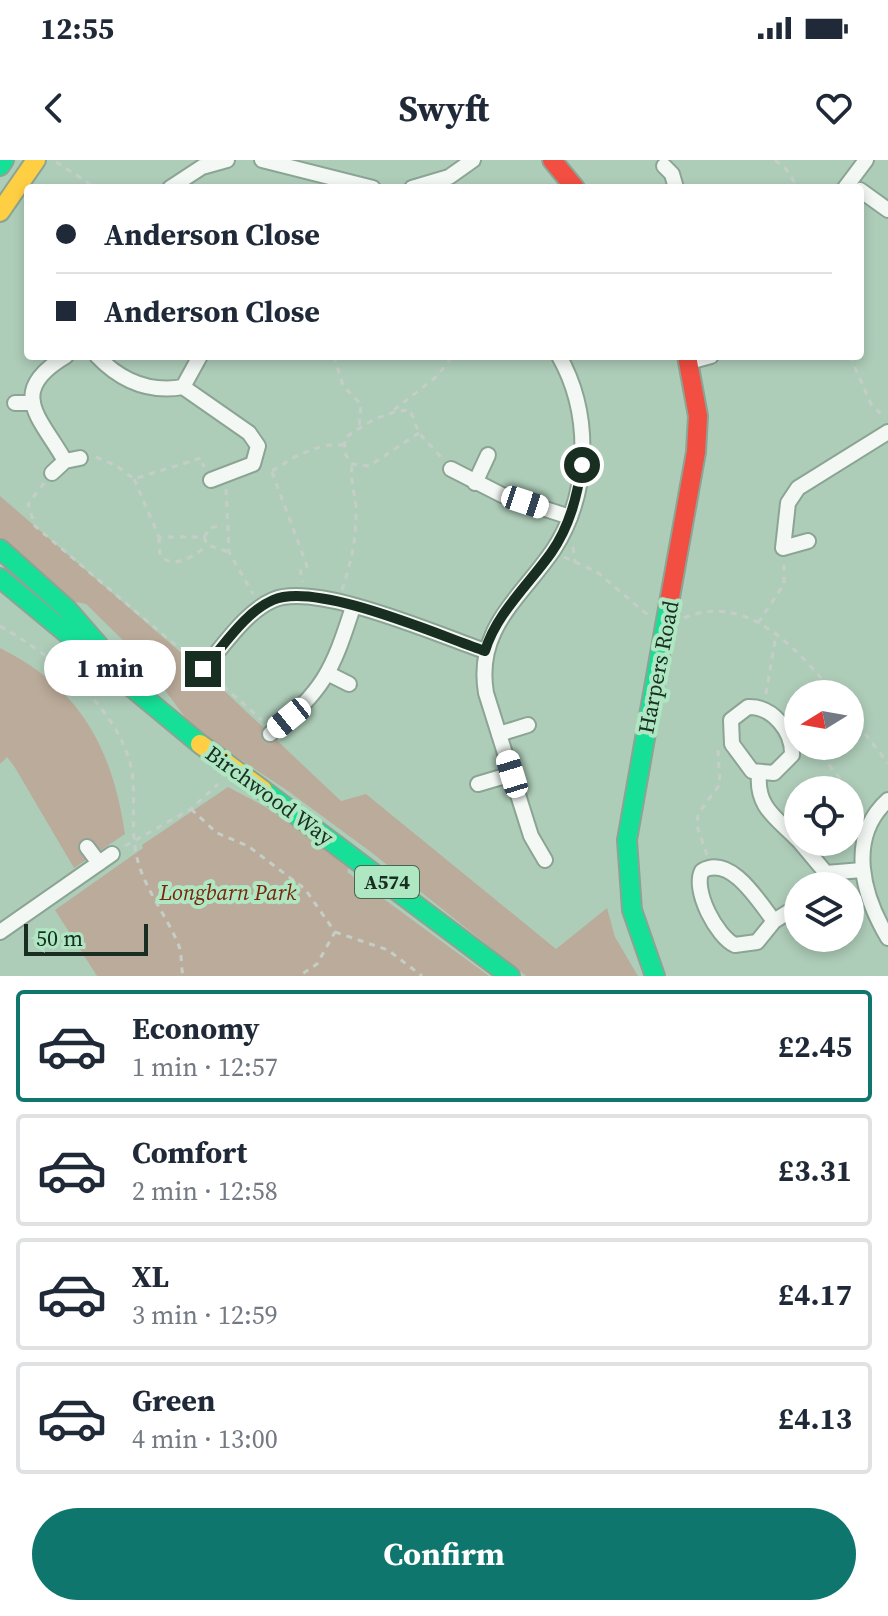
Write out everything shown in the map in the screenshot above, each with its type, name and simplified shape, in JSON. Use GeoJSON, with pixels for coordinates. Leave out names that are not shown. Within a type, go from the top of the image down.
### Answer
{"type":"FeatureCollection","features":[{"type":"Feature","properties":{"kind":"main road"},"geometry":{"type":"LineString","coordinates":[[0,166],[4,160]]}},
{"type":"Feature","properties":{"kind":"main road"},"geometry":{"type":"LineString","coordinates":[[0,212],[36,160]]}},
{"type":"Feature","properties":{"kind":"main road"},"geometry":{"type":"LineString","coordinates":[[552,160],[572,184]]}},
{"type":"Feature","properties":{"kind":"main road","name":"Harpers Road"},"geometry":{"type":"LineString","coordinates":[[655,976],[638,936],[631,905],[627,840],[696,452],[698,416],[688,360]]}},
{"type":"Feature","properties":{"kind":"main road","name":"Birchwood Way"},"geometry":{"type":"LineString","coordinates":[[0,549],[67,609],[147,699]]}},
{"type":"Feature","properties":{"kind":"main road","name":"Birchwood Way"},"geometry":{"type":"LineString","coordinates":[[0,578],[200,744],[510,976]]}},
{"type":"Feature","properties":{"kind":"street"},"geometry":{"type":"LineString","coordinates":[[176,184],[202,167],[227,160]]}},
{"type":"Feature","properties":{"kind":"street"},"geometry":{"type":"LineString","coordinates":[[262,160],[359,184]]}},
{"type":"Feature","properties":{"kind":"street"},"geometry":{"type":"LineString","coordinates":[[328,175],[333,160]]}},
{"type":"Feature","properties":{"kind":"street"},"geometry":{"type":"LineString","coordinates":[[429,184],[449,177],[473,160]]}},
{"type":"Feature","properties":{"kind":"street"},"geometry":{"type":"LineString","coordinates":[[671,176],[682,160]]}},
{"type":"Feature","properties":{"kind":"street"},"geometry":{"type":"LineString","coordinates":[[854,184],[866,160]]}},
{"type":"Feature","properties":{"kind":"street"},"geometry":{"type":"LineString","coordinates":[[864,194],[888,210]]}},
{"type":"Feature","properties":{"kind":"street"},"geometry":{"type":"LineString","coordinates":[[61,360],[40,377],[33,403],[36,419],[65,461]]}},
{"type":"Feature","properties":{"kind":"street"},"geometry":{"type":"LineString","coordinates":[[103,360],[137,385],[158,390],[183,387],[255,439],[259,453],[253,464],[211,480]]}},
{"type":"Feature","properties":{"kind":"street"},"geometry":{"type":"LineString","coordinates":[[183,387],[198,360]]}},
{"type":"Feature","properties":{"kind":"street"},"geometry":{"type":"LineString","coordinates":[[545,860],[531,836],[484,681],[485,651],[498,623],[553,551],[578,492],[582,438],[570,375],[561,360]]}},
{"type":"Feature","properties":{"kind":"street"},"geometry":{"type":"LineString","coordinates":[[15,403],[33,403]]}},
{"type":"Feature","properties":{"kind":"street"},"geometry":{"type":"LineString","coordinates":[[808,541],[783,548],[788,503],[798,488],[888,432]]}},
{"type":"Feature","properties":{"kind":"street"},"geometry":{"type":"LineString","coordinates":[[475,483],[488,455]]}},
{"type":"Feature","properties":{"kind":"street"},"geometry":{"type":"LineString","coordinates":[[52,473],[65,461],[80,458]]}},
{"type":"Feature","properties":{"kind":"street"},"geometry":{"type":"LineString","coordinates":[[451,469],[475,483],[570,517]]}},
{"type":"Feature","properties":{"kind":"street"},"geometry":{"type":"LineString","coordinates":[[203,669],[258,609],[282,597],[305,594],[345,604],[485,651]]}},
{"type":"Feature","properties":{"kind":"street"},"geometry":{"type":"LineString","coordinates":[[272,732],[303,705],[329,674],[345,604]]}},
{"type":"Feature","properties":{"kind":"street"},"geometry":{"type":"LineString","coordinates":[[329,674],[349,684]]}},
{"type":"Feature","properties":{"kind":"street"},"geometry":{"type":"LineString","coordinates":[[759,774],[782,768],[792,755],[783,727],[763,709],[742,709],[730,727],[738,756],[759,774],[762,802],[784,825]]}},
{"type":"Feature","properties":{"kind":"street"},"geometry":{"type":"LineString","coordinates":[[499,734],[528,725]]}},
{"type":"Feature","properties":{"kind":"street"},"geometry":{"type":"LineString","coordinates":[[478,784],[512,774]]}},
{"type":"Feature","properties":{"kind":"street"},"geometry":{"type":"LineString","coordinates":[[888,800],[872,819],[864,846],[862,870],[867,895],[888,938]]}},
{"type":"Feature","properties":{"kind":"street"},"geometry":{"type":"LineString","coordinates":[[87,847],[99,863]]}},
{"type":"Feature","properties":{"kind":"street"},"geometry":{"type":"LineString","coordinates":[[0,932],[112,854]]}},
{"type":"Feature","properties":{"kind":"street"},"geometry":{"type":"LineString","coordinates":[[774,921],[734,874],[723,867],[710,867],[700,875],[698,893],[729,943],[743,946],[757,942],[774,921],[784,915]]}},
{"type":"Feature","properties":{"kind":"street"},"geometry":{"type":"LineString","coordinates":[[853,872],[862,870]]}},
{"type":"Feature","properties":{"kind":"path"},"geometry":{"type":"LineString","coordinates":[[775,160],[786,169],[795,184]]}},
{"type":"Feature","properties":{"kind":"path"},"geometry":{"type":"LineString","coordinates":[[56,162],[90,184]]}},
{"type":"Feature","properties":{"kind":"path"},"geometry":{"type":"LineString","coordinates":[[335,360],[343,386],[361,404],[359,428]]}},
{"type":"Feature","properties":{"kind":"path"},"geometry":{"type":"LineString","coordinates":[[345,604],[355,544],[356,504],[350,481],[352,464],[344,452],[345,438],[394,410],[436,377],[450,360]]}},
{"type":"Feature","properties":{"kind":"path"},"geometry":{"type":"LineString","coordinates":[[852,360],[871,404],[888,421]]}},
{"type":"Feature","properties":{"kind":"path"},"geometry":{"type":"LineString","coordinates":[[394,410],[410,410],[419,433],[451,469]]}},
{"type":"Feature","properties":{"kind":"path"},"geometry":{"type":"LineString","coordinates":[[352,464],[369,466],[419,433]]}},
{"type":"Feature","properties":{"kind":"path"},"geometry":{"type":"LineString","coordinates":[[272,472],[290,457],[329,444],[344,445]]}},
{"type":"Feature","properties":{"kind":"path"},"geometry":{"type":"LineString","coordinates":[[80,458],[94,456],[117,466],[134,479],[159,537],[160,556],[171,562],[182,561],[207,545]]}},
{"type":"Feature","properties":{"kind":"path"},"geometry":{"type":"LineString","coordinates":[[134,479],[201,458],[211,480]]}},
{"type":"Feature","properties":{"kind":"path"},"geometry":{"type":"LineString","coordinates":[[253,464],[272,472],[307,566],[300,569],[305,594]]}},
{"type":"Feature","properties":{"kind":"path"},"geometry":{"type":"LineString","coordinates":[[52,473],[28,504],[35,526],[272,732]]}},
{"type":"Feature","properties":{"kind":"path"},"geometry":{"type":"LineString","coordinates":[[227,475],[225,524],[229,552],[235,567],[251,586],[258,609]]}},
{"type":"Feature","properties":{"kind":"path"},"geometry":{"type":"LineString","coordinates":[[204,537],[210,528],[225,524]]}},
{"type":"Feature","properties":{"kind":"path"},"geometry":{"type":"LineString","coordinates":[[159,537],[204,537]]}},
{"type":"Feature","properties":{"kind":"path"},"geometry":{"type":"LineString","coordinates":[[204,537],[207,545]]}},
{"type":"Feature","properties":{"kind":"path"},"geometry":{"type":"LineString","coordinates":[[207,545],[229,552]]}},
{"type":"Feature","properties":{"kind":"path"},"geometry":{"type":"LineString","coordinates":[[758,623],[784,584],[783,548]]}},
{"type":"Feature","properties":{"kind":"path"},"geometry":{"type":"LineString","coordinates":[[575,563],[589,567],[650,616],[657,616]]}},
{"type":"Feature","properties":{"kind":"path"},"geometry":{"type":"LineString","coordinates":[[681,619],[695,613],[727,611],[758,623],[796,649],[822,680]]}},
{"type":"Feature","properties":{"kind":"path"},"geometry":{"type":"LineString","coordinates":[[0,626],[40,651],[69,677],[116,729],[131,771],[134,840],[141,871],[179,945],[183,976]]}},
{"type":"Feature","properties":{"kind":"path"},"geometry":{"type":"LineString","coordinates":[[763,709],[776,635]]}},
{"type":"Feature","properties":{"kind":"path"},"geometry":{"type":"LineString","coordinates":[[710,867],[697,826],[698,814],[720,784],[718,736],[730,727]]}},
{"type":"Feature","properties":{"kind":"path"},"geometry":{"type":"LineString","coordinates":[[864,733],[888,763]]}},
{"type":"Feature","properties":{"kind":"path"},"geometry":{"type":"LineString","coordinates":[[825,760],[838,776]]}},
{"type":"Feature","properties":{"kind":"path"},"geometry":{"type":"LineString","coordinates":[[112,854],[191,809],[225,777]]}},
{"type":"Feature","properties":{"kind":"path"},"geometry":{"type":"LineString","coordinates":[[191,809],[217,833],[248,846],[305,889],[335,932],[388,950],[422,976]]}},
{"type":"Feature","properties":{"kind":"path"},"geometry":{"type":"LineString","coordinates":[[299,976],[317,964],[335,932]]}},
{"type":"Feature","properties":{"kind":"green space"},"geometry":{"type":"Polygon","coordinates":[[[0,496],[215,682],[341,801],[366,794],[556,949],[607,908],[615,937],[638,976],[526,976],[371,852],[288,791],[193,728],[141,658],[86,604],[66,600],[0,537],[0,496]]]}},
{"type":"Feature","properties":{"kind":"green space"},"geometry":{"type":"Polygon","coordinates":[[[0,648],[28,664],[71,701],[88,723],[111,774],[125,834],[74,868],[14,766],[7,757],[0,764],[0,648]]]}},
{"type":"Feature","properties":{"kind":"green space","name":"Longbarn Park"},"geometry":{"type":"Polygon","coordinates":[[[228,787],[264,806],[350,865],[347,872],[489,976],[97,976],[55,910],[143,848],[142,845],[228,787]]]}},
{"type":"Feature","properties":{"kind":"traffic: fast"},"geometry":{"type":"LineString","coordinates":[[0,166],[4,160]]}},
{"type":"Feature","properties":{"kind":"traffic: fast"},"geometry":{"type":"LineString","coordinates":[[0,549],[67,609],[100,647]]}},
{"type":"Feature","properties":{"kind":"traffic: fast"},"geometry":{"type":"LineString","coordinates":[[0,578],[200,744]]}},
{"type":"Feature","properties":{"kind":"traffic: fast"},"geometry":{"type":"LineString","coordinates":[[655,976],[632,910],[627,840],[669,603]]}},
{"type":"Feature","properties":{"kind":"traffic: fast"},"geometry":{"type":"LineString","coordinates":[[263,790],[510,976]]}},
{"type":"Feature","properties":{"kind":"traffic: slow"},"geometry":{"type":"LineString","coordinates":[[0,212],[36,160]]}},
{"type":"Feature","properties":{"kind":"traffic: slow"},"geometry":{"type":"LineString","coordinates":[[200,744],[263,790]]}},
{"type":"Feature","properties":{"kind":"traffic: jam"},"geometry":{"type":"LineString","coordinates":[[552,160],[572,184]]}},
{"type":"Feature","properties":{"kind":"traffic: jam"},"geometry":{"type":"LineString","coordinates":[[669,603],[696,452],[698,416],[688,360]]}},
{"type":"Feature","properties":{"kind":"route"},"geometry":{"type":"LineString","coordinates":[[203,669],[258,609],[272,600],[294,594],[325,597],[485,651],[498,623],[563,534],[578,492],[582,465]]}}]}
